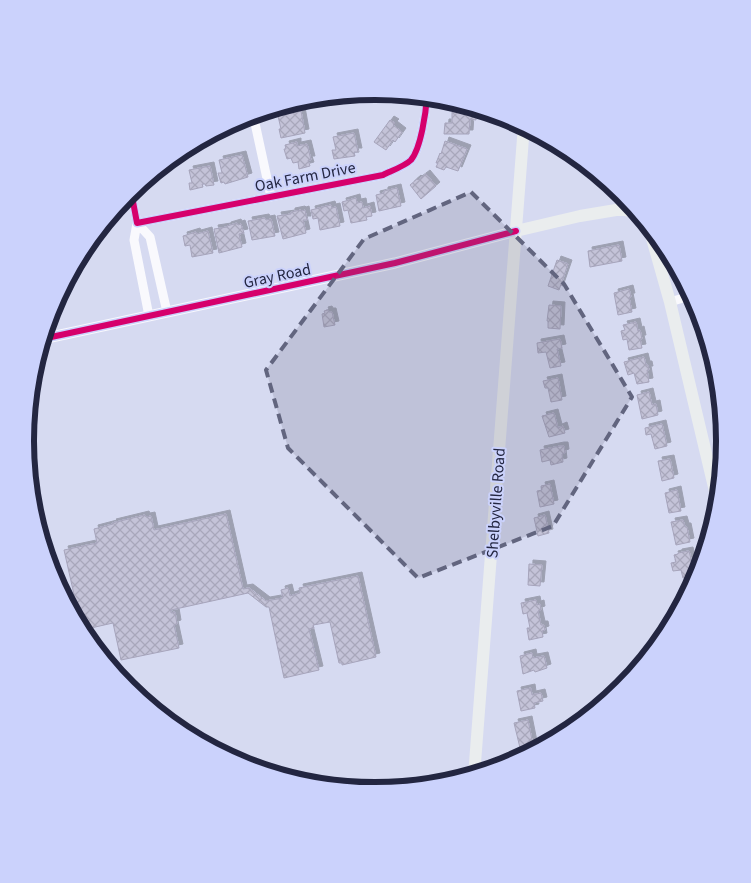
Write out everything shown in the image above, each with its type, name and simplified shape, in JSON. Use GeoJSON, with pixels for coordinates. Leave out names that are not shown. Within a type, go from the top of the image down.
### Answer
{"type":"FeatureCollection","features":[{"type":"Feature","properties":{"kind":"main road","name":"Shelbyville Road"},"geometry":{"type":"LineString","coordinates":[[475,768],[523,133]]}},
{"type":"Feature","properties":{"kind":"main road","name":"Gray Road"},"geometry":{"type":"LineString","coordinates":[[516,231],[580,216],[616,210],[627,210]]}},
{"type":"Feature","properties":{"kind":"main road","name":"Gray Road"},"geometry":{"type":"LineString","coordinates":[[653,242],[670,302]]}},
{"type":"Feature","properties":{"kind":"main road"},"geometry":{"type":"LineString","coordinates":[[670,302],[714,484]]}},
{"type":"Feature","properties":{"kind":"street","name":"Oak Farm Drive"},"geometry":{"type":"LineString","coordinates":[[137,223],[383,175],[410,160],[419,142],[426,104]]}},
{"type":"Feature","properties":{"kind":"street"},"geometry":{"type":"LineString","coordinates":[[255,122],[271,196]]}},
{"type":"Feature","properties":{"kind":"street"},"geometry":{"type":"LineString","coordinates":[[133,201],[137,223],[134,240],[150,316]]}},
{"type":"Feature","properties":{"kind":"street"},"geometry":{"type":"LineString","coordinates":[[137,223],[150,237],[167,312]]}},
{"type":"Feature","properties":{"kind":"street","name":"Gray Road"},"geometry":{"type":"LineString","coordinates":[[50,337],[396,263],[516,231]]}},
{"type":"Feature","properties":{"kind":"street"},"geometry":{"type":"LineString","coordinates":[[670,302],[685,297]]}},
{"type":"Feature","properties":{"kind":"highlighted area"},"geometry":{"type":"Polygon","coordinates":[[[471,192],[564,284],[632,397],[553,526],[418,578],[288,448],[266,370],[364,239],[471,192]]]}},
{"type":"Feature","properties":{"kind":"water"},"geometry":{"type":"Polygon","coordinates":[[[376,100],[344,103],[341,102],[376,100]]]}},
{"type":"Feature","properties":{"kind":"building"},"geometry":{"type":"Polygon","coordinates":[[[301,111],[305,133],[281,138],[278,116],[301,111]]]}},
{"type":"Feature","properties":{"kind":"building"},"geometry":{"type":"Polygon","coordinates":[[[452,112],[476,115],[476,120],[470,119],[469,134],[444,134],[445,123],[452,123],[452,112]]]}},
{"type":"Feature","properties":{"kind":"building"},"geometry":{"type":"Polygon","coordinates":[[[390,120],[402,132],[386,150],[374,142],[390,120]]]}},
{"type":"Feature","properties":{"kind":"building"},"geometry":{"type":"Polygon","coordinates":[[[354,133],[358,152],[354,152],[355,156],[334,159],[332,150],[336,150],[333,137],[354,133]]]}},
{"type":"Feature","properties":{"kind":"building"},"geometry":{"type":"Polygon","coordinates":[[[445,141],[467,149],[458,171],[446,167],[444,170],[436,167],[445,141]]]}},
{"type":"Feature","properties":{"kind":"building"},"geometry":{"type":"Polygon","coordinates":[[[297,142],[297,146],[307,144],[311,160],[308,160],[310,166],[299,169],[298,162],[293,163],[291,158],[287,159],[284,149],[286,149],[285,145],[297,142]]]}},
{"type":"Feature","properties":{"kind":"building"},"geometry":{"type":"Polygon","coordinates":[[[242,155],[248,177],[225,184],[224,182],[221,183],[218,173],[222,173],[219,160],[242,155]]]}},
{"type":"Feature","properties":{"kind":"building"},"geometry":{"type":"Polygon","coordinates":[[[210,166],[214,185],[206,186],[202,184],[203,187],[190,190],[189,183],[192,183],[189,170],[210,166]]]}},
{"type":"Feature","properties":{"kind":"building"},"geometry":{"type":"Polygon","coordinates":[[[426,174],[436,186],[421,199],[410,185],[426,174]]]}},
{"type":"Feature","properties":{"kind":"building"},"geometry":{"type":"Polygon","coordinates":[[[397,188],[401,206],[379,211],[376,195],[397,188]]]}},
{"type":"Feature","properties":{"kind":"building"},"geometry":{"type":"Polygon","coordinates":[[[356,198],[357,203],[362,202],[363,208],[370,206],[372,216],[366,217],[367,220],[351,223],[348,210],[344,211],[342,202],[356,198]]]}},
{"type":"Feature","properties":{"kind":"building"},"geometry":{"type":"Polygon","coordinates":[[[331,205],[332,208],[336,207],[340,226],[320,230],[318,218],[313,219],[311,210],[331,205]]]}},
{"type":"Feature","properties":{"kind":"building"},"geometry":{"type":"Polygon","coordinates":[[[305,210],[307,220],[303,220],[306,233],[283,239],[277,216],[305,210]]]}},
{"type":"Feature","properties":{"kind":"building"},"geometry":{"type":"Polygon","coordinates":[[[265,218],[266,220],[271,219],[275,236],[252,240],[248,221],[265,218]]]}},
{"type":"Feature","properties":{"kind":"building"},"geometry":{"type":"Polygon","coordinates":[[[237,223],[238,225],[241,224],[244,233],[239,234],[242,247],[219,253],[214,229],[237,223]]]}},
{"type":"Feature","properties":{"kind":"building"},"geometry":{"type":"Polygon","coordinates":[[[208,231],[213,253],[192,257],[190,245],[185,246],[183,236],[208,231]]]}},
{"type":"Feature","properties":{"kind":"building"},"geometry":{"type":"Polygon","coordinates":[[[619,245],[622,261],[590,267],[588,251],[619,245]]]}},
{"type":"Feature","properties":{"kind":"building"},"geometry":{"type":"Polygon","coordinates":[[[557,260],[568,264],[559,290],[548,286],[557,260]]]}},
{"type":"Feature","properties":{"kind":"building"},"geometry":{"type":"Polygon","coordinates":[[[629,289],[632,312],[618,315],[614,293],[629,289]]]}},
{"type":"Feature","properties":{"kind":"building"},"geometry":{"type":"Polygon","coordinates":[[[549,305],[561,306],[560,329],[548,328],[549,305]]]}},
{"type":"Feature","properties":{"kind":"building"},"geometry":{"type":"Polygon","coordinates":[[[328,310],[332,312],[335,325],[324,327],[322,314],[328,310]]]}},
{"type":"Feature","properties":{"kind":"building"},"geometry":{"type":"Polygon","coordinates":[[[636,322],[638,331],[640,330],[642,348],[629,350],[627,339],[623,340],[621,331],[625,330],[623,325],[636,322]]]}},
{"type":"Feature","properties":{"kind":"building"},"geometry":{"type":"Polygon","coordinates":[[[560,339],[562,348],[557,349],[561,366],[550,368],[546,352],[538,353],[537,343],[560,339]]]}},
{"type":"Feature","properties":{"kind":"building"},"geometry":{"type":"Polygon","coordinates":[[[644,357],[649,370],[647,370],[649,382],[637,384],[634,373],[628,375],[624,362],[644,357]]]}},
{"type":"Feature","properties":{"kind":"building"},"geometry":{"type":"Polygon","coordinates":[[[558,378],[562,400],[551,402],[548,388],[545,388],[543,381],[558,378]]]}},
{"type":"Feature","properties":{"kind":"building"},"geometry":{"type":"Polygon","coordinates":[[[649,392],[652,405],[656,404],[658,415],[642,419],[637,395],[649,392]]]}},
{"type":"Feature","properties":{"kind":"building"},"geometry":{"type":"Polygon","coordinates":[[[554,413],[558,428],[563,426],[565,433],[549,437],[542,416],[554,413]]]}},
{"type":"Feature","properties":{"kind":"building"},"geometry":{"type":"Polygon","coordinates":[[[662,424],[667,446],[655,449],[651,434],[646,435],[645,428],[662,424]]]}},
{"type":"Feature","properties":{"kind":"building"},"geometry":{"type":"Polygon","coordinates":[[[564,446],[563,462],[551,465],[550,460],[542,462],[540,450],[564,446]]]}},
{"type":"Feature","properties":{"kind":"building"},"geometry":{"type":"Polygon","coordinates":[[[670,459],[674,478],[662,481],[658,461],[670,459]]]}},
{"type":"Feature","properties":{"kind":"building"},"geometry":{"type":"Polygon","coordinates":[[[550,484],[554,504],[540,507],[537,491],[542,490],[541,486],[550,484]]]}},
{"type":"Feature","properties":{"kind":"building"},"geometry":{"type":"Polygon","coordinates":[[[677,490],[681,511],[669,513],[665,493],[677,490]]]}},
{"type":"Feature","properties":{"kind":"building"},"geometry":{"type":"Polygon","coordinates":[[[226,514],[243,589],[249,588],[266,601],[283,598],[281,590],[288,588],[290,596],[300,593],[299,588],[358,576],[376,657],[342,665],[342,663],[339,663],[330,622],[313,625],[314,628],[309,629],[319,670],[284,678],[269,607],[266,607],[248,593],[171,610],[171,613],[175,612],[177,624],[174,625],[179,648],[121,660],[113,623],[89,628],[77,606],[64,550],[97,543],[94,529],[145,515],[146,517],[151,516],[154,530],[226,514]]]}},
{"type":"Feature","properties":{"kind":"building"},"geometry":{"type":"Polygon","coordinates":[[[545,515],[549,533],[538,536],[534,518],[545,515]]]}},
{"type":"Feature","properties":{"kind":"building"},"geometry":{"type":"Polygon","coordinates":[[[683,520],[685,527],[687,527],[690,542],[676,545],[671,522],[683,520]]]}},
{"type":"Feature","properties":{"kind":"building"},"geometry":{"type":"Polygon","coordinates":[[[689,551],[692,563],[695,562],[689,576],[683,578],[681,570],[673,571],[671,563],[676,562],[674,555],[689,551]]]}},
{"type":"Feature","properties":{"kind":"building"},"geometry":{"type":"Polygon","coordinates":[[[529,564],[542,565],[540,586],[528,585],[529,564]]]}},
{"type":"Feature","properties":{"kind":"building"},"geometry":{"type":"Polygon","coordinates":[[[536,600],[537,605],[540,604],[541,610],[538,611],[541,625],[544,625],[545,630],[542,631],[543,637],[529,640],[527,628],[530,628],[527,613],[523,614],[521,603],[536,600]]]}},
{"type":"Feature","properties":{"kind":"building"},"geometry":{"type":"Polygon","coordinates":[[[532,653],[533,658],[544,656],[547,668],[523,674],[520,656],[532,653]]]}},
{"type":"Feature","properties":{"kind":"building"},"geometry":{"type":"Polygon","coordinates":[[[531,688],[532,695],[541,693],[543,701],[534,703],[535,708],[521,711],[517,691],[531,688]]]}},
{"type":"Feature","properties":{"kind":"building"},"geometry":{"type":"Polygon","coordinates":[[[528,720],[533,745],[521,751],[514,723],[528,720]]]}},
{"type":"Feature","properties":{"kind":"cycle path"},"geometry":{"type":"LineString","coordinates":[[133,201],[137,223],[383,175],[405,164],[415,154],[422,130],[426,104]]}},
{"type":"Feature","properties":{"kind":"cycle path"},"geometry":{"type":"LineString","coordinates":[[50,337],[395,263],[516,231]]}}]}
